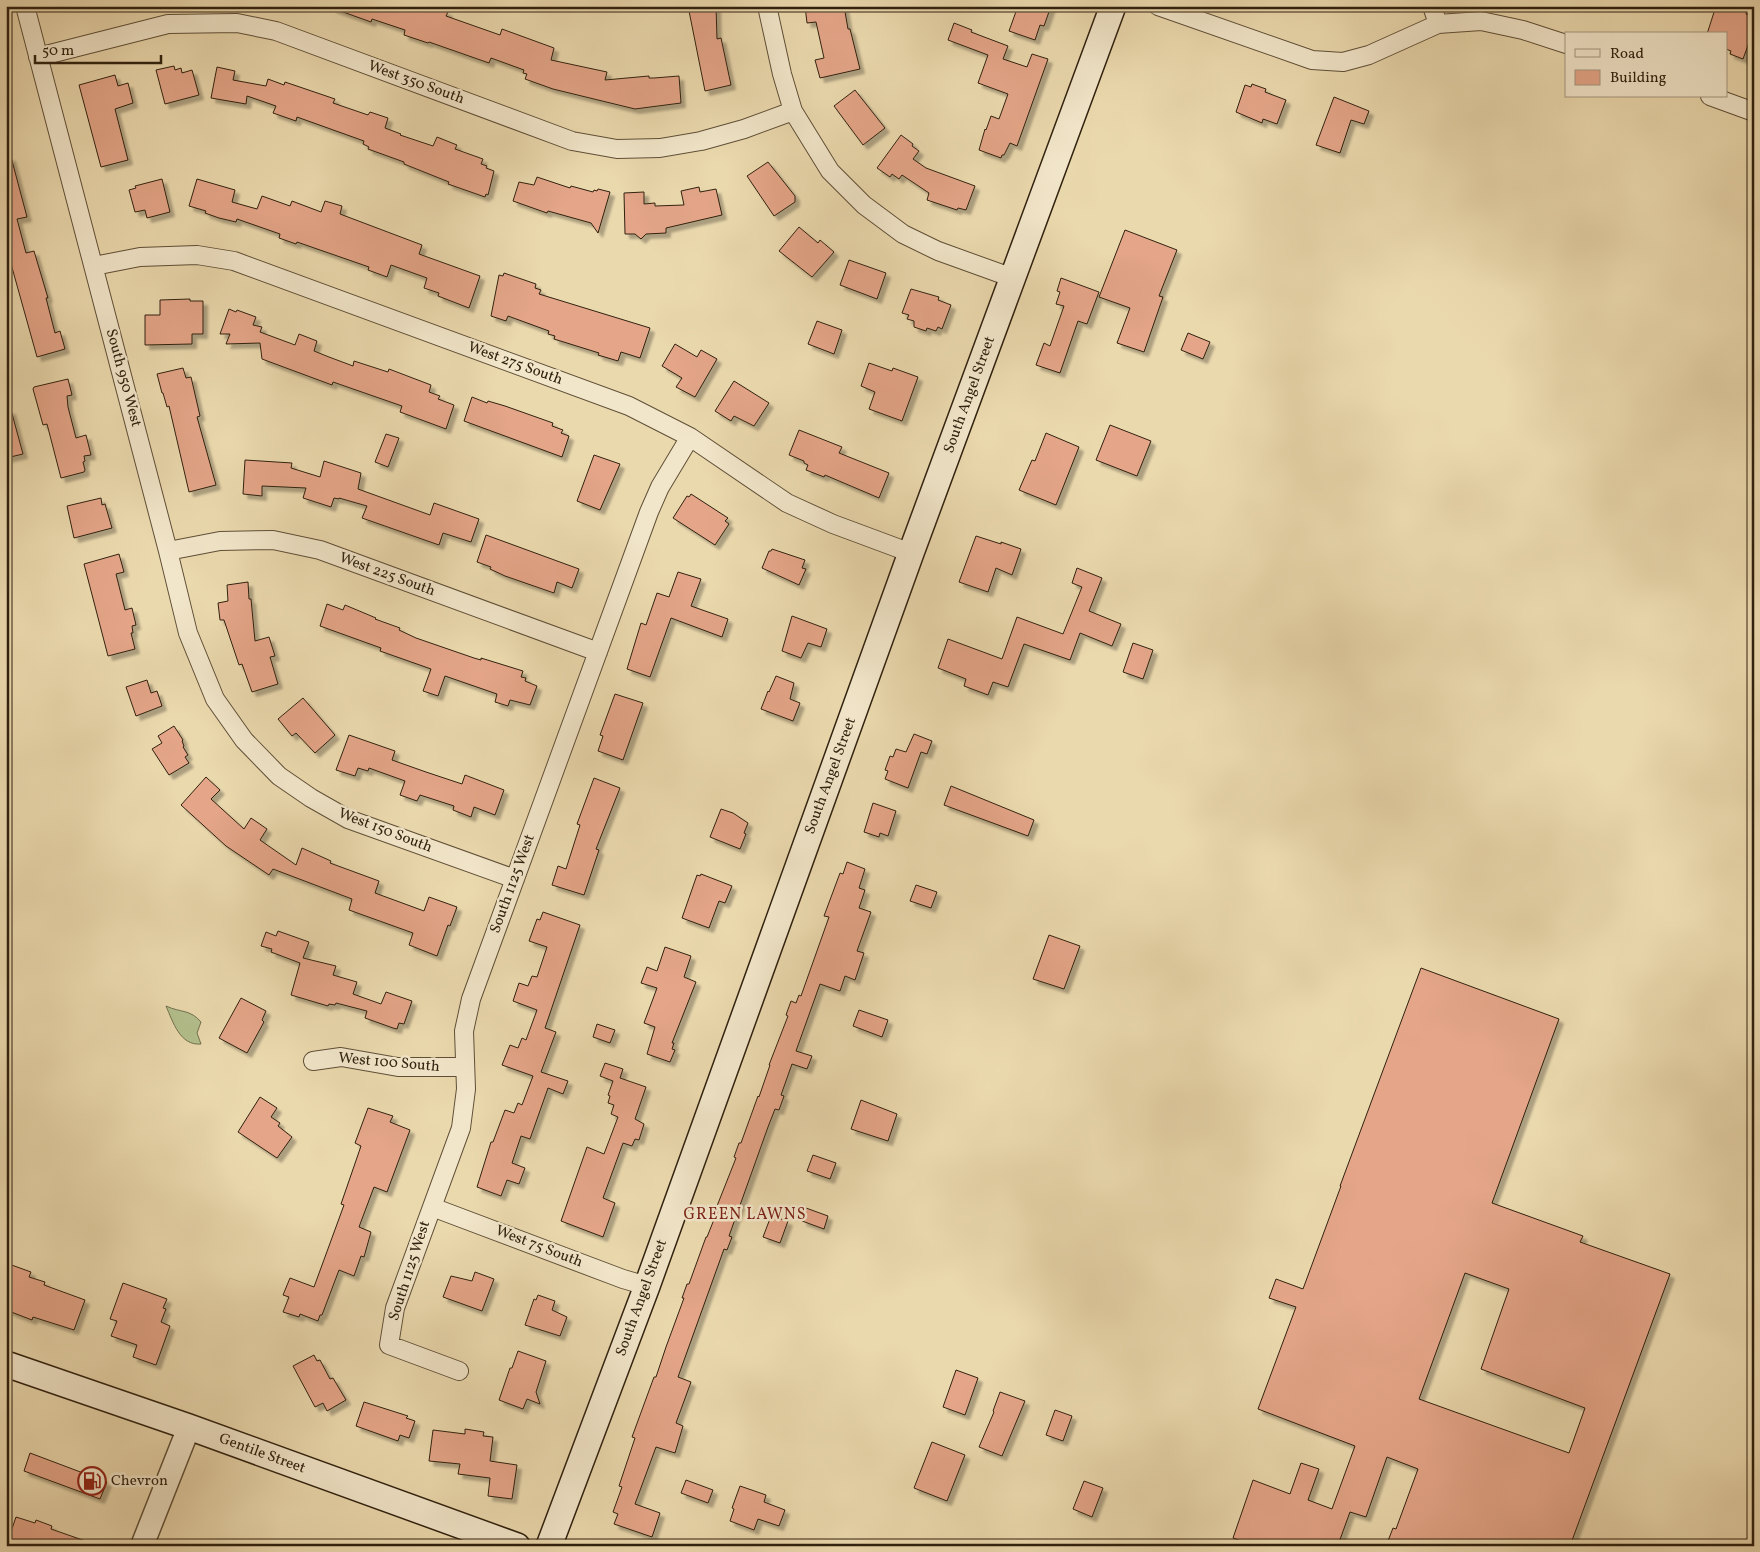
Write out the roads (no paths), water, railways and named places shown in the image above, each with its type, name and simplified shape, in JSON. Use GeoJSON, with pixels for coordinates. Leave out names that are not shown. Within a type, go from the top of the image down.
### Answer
{"type":"FeatureCollection","features":[{"type":"Feature","properties":{"kind":"main road","name":"South Angel Street"},"geometry":{"type":"LineString","coordinates":[[549,1546],[647,1286],[911,553],[1113,6]]}},
{"type":"Feature","properties":{"kind":"main road","name":"Gentile Street"},"geometry":{"type":"LineString","coordinates":[[6,1364],[189,1427],[517,1546]]}},
{"type":"Feature","properties":{"kind":"street","name":"South 950 West"},"geometry":{"type":"LineString","coordinates":[[26,6],[188,633],[215,699],[244,740]]}},
{"type":"Feature","properties":{"kind":"street"},"geometry":{"type":"LineString","coordinates":[[767,6],[792,111],[830,170],[864,204],[903,234],[938,251],[1013,278]]}},
{"type":"Feature","properties":{"kind":"street"},"geometry":{"type":"LineString","coordinates":[[1158,6],[1312,60],[1344,62],[1369,55],[1438,24],[1481,21],[1523,30],[1565,44]]}},
{"type":"Feature","properties":{"kind":"street"},"geometry":{"type":"LineString","coordinates":[[1432,6],[1438,24]]}},
{"type":"Feature","properties":{"kind":"street","name":"West 350 South"},"geometry":{"type":"LineString","coordinates":[[38,57],[168,24],[237,22],[276,31],[572,141],[617,149],[660,148],[701,141],[744,129],[792,111]]}},
{"type":"Feature","properties":{"kind":"street"},"geometry":{"type":"LineString","coordinates":[[1716,98],[1754,112]]}},
{"type":"Feature","properties":{"kind":"street","name":"West 275 South"},"geometry":{"type":"LineString","coordinates":[[94,266],[140,257],[178,255],[197,255],[234,261],[629,406],[690,437],[787,502],[833,524],[911,553]]}},
{"type":"Feature","properties":{"kind":"street","name":"South 1125 West"},"geometry":{"type":"LineString","coordinates":[[459,1371],[389,1344],[395,1308],[461,1128],[466,1089],[464,1031],[471,999],[649,512],[660,487],[690,437]]}},
{"type":"Feature","properties":{"kind":"street","name":"West 225 South"},"geometry":{"type":"LineString","coordinates":[[168,551],[220,542],[273,540],[320,550],[598,652]]}},
{"type":"Feature","properties":{"kind":"street","name":"West 150 South"},"geometry":{"type":"LineString","coordinates":[[244,740],[279,776],[311,798],[348,819],[515,879]]}},
{"type":"Feature","properties":{"kind":"street","name":"West 100 South"},"geometry":{"type":"LineString","coordinates":[[313,1061],[341,1058],[398,1067],[465,1067]]}},
{"type":"Feature","properties":{"kind":"street","name":"West 75 South"},"geometry":{"type":"LineString","coordinates":[[432,1207],[623,1279],[647,1286]]}},
{"type":"Feature","properties":{"kind":"street"},"geometry":{"type":"LineString","coordinates":[[142,1546],[189,1427]]}},
{"type":"Feature","properties":{"kind":"place","name":"Chevron"},"geometry":{"type":"Point","coordinates":[92,1481]}},
{"type":"Feature","properties":{"kind":"district","name":"GREEN LAWNS"},"geometry":{"type":"Point","coordinates":[745,1215]}}]}
